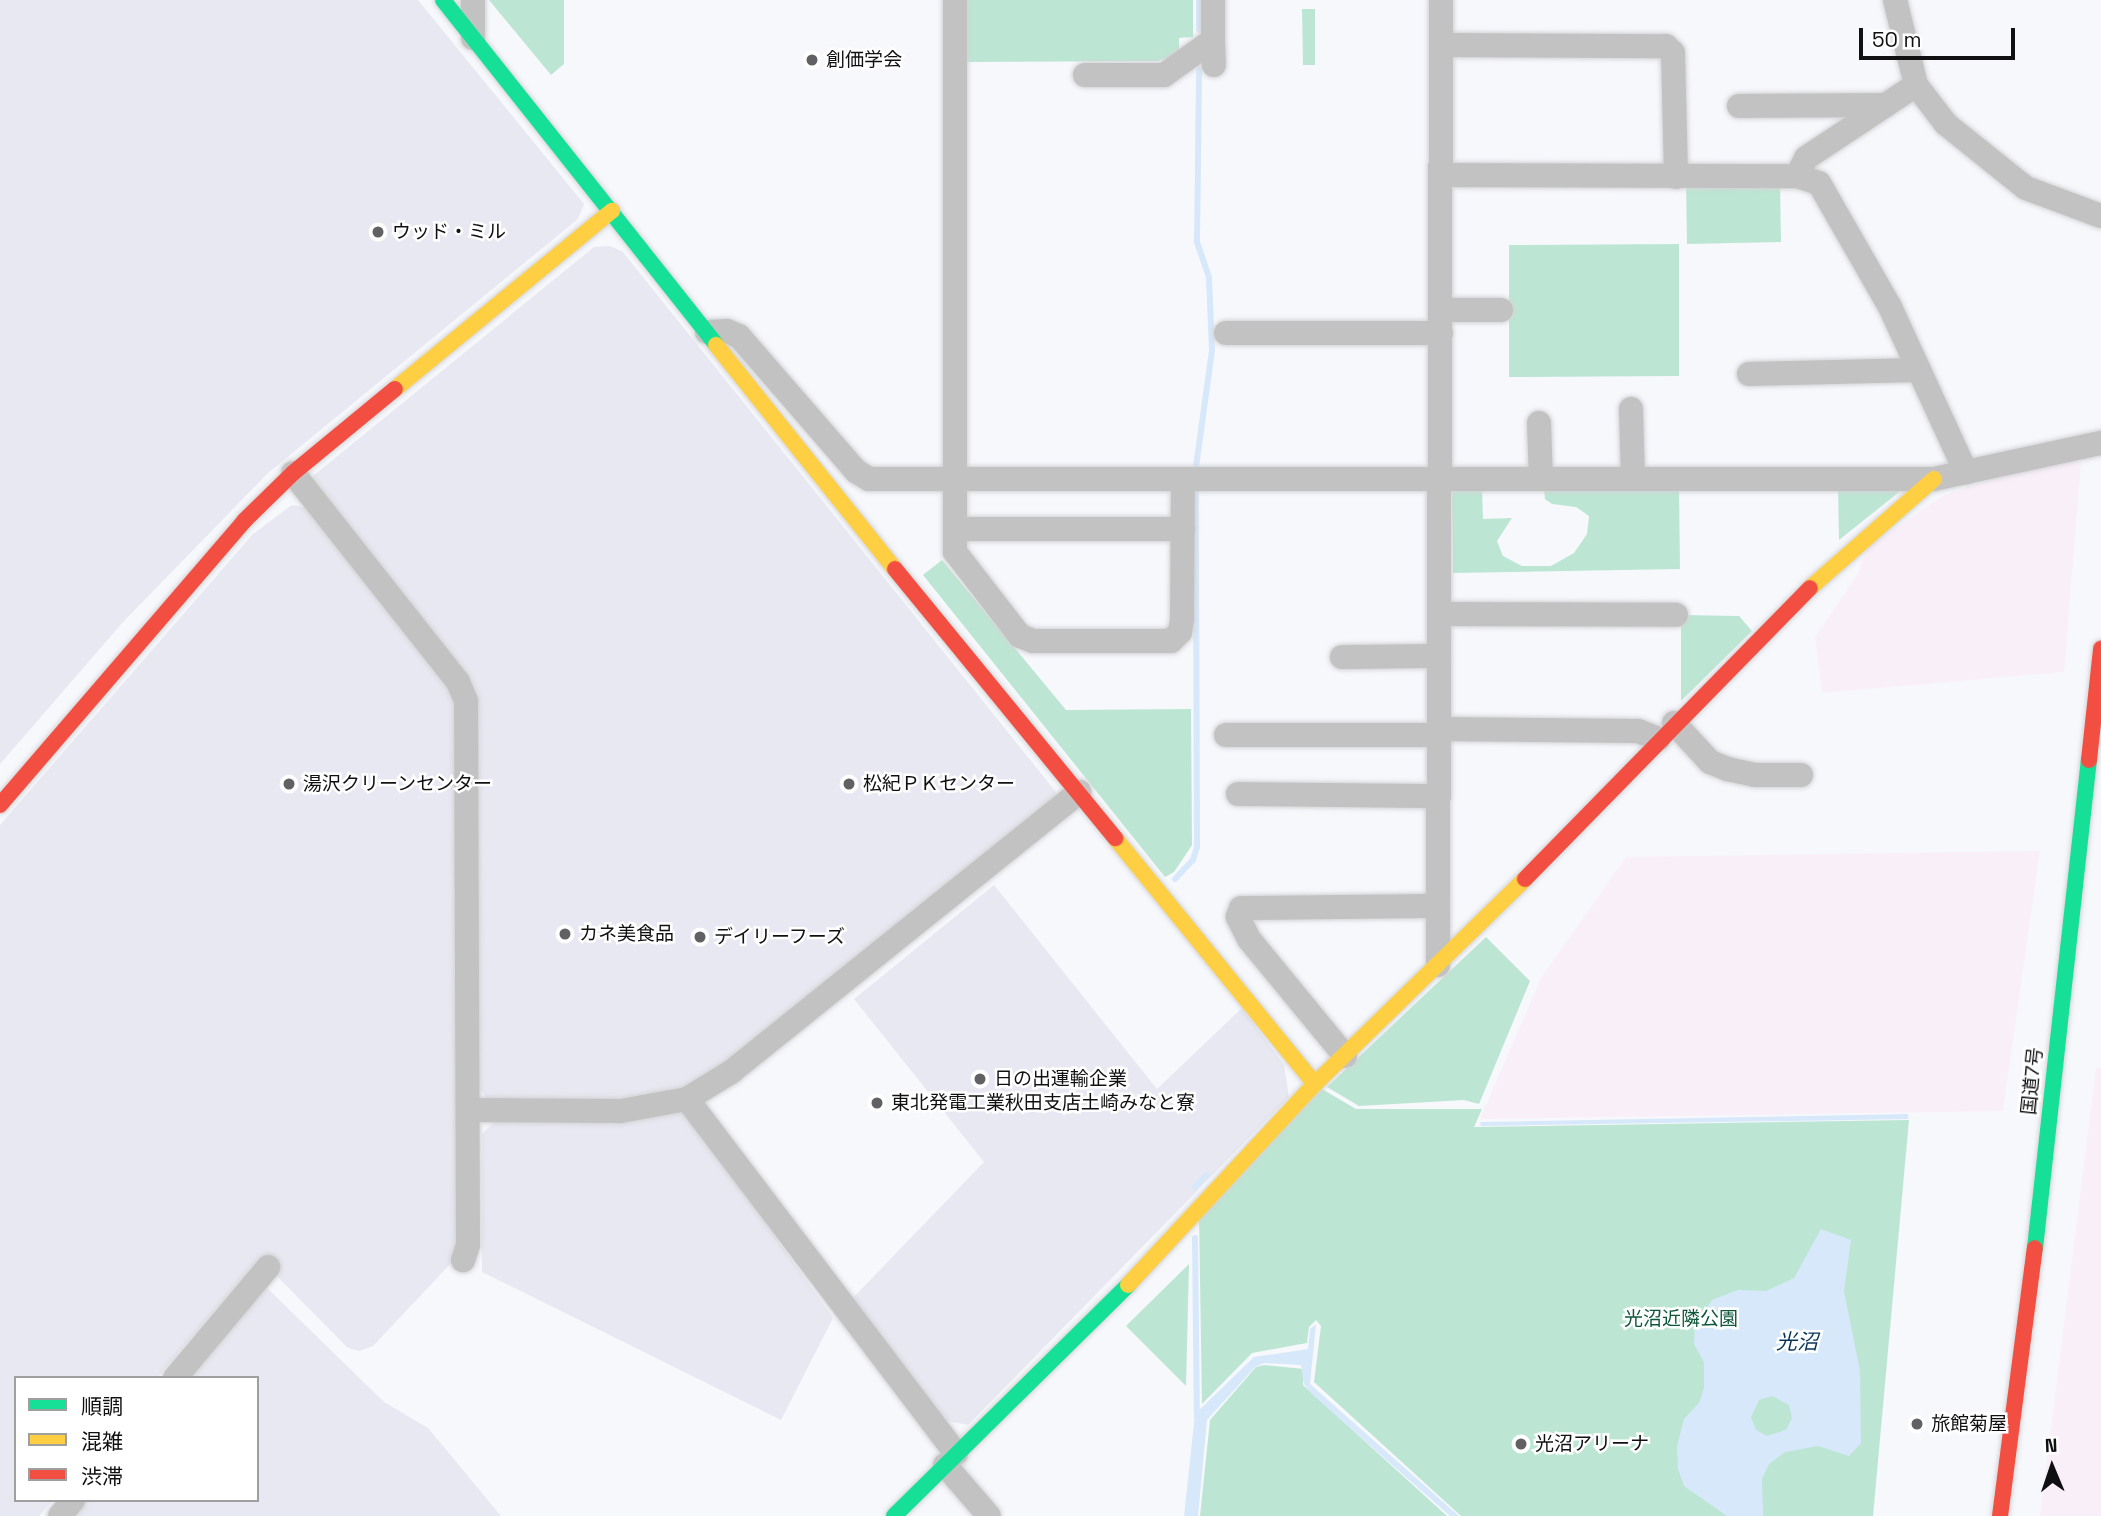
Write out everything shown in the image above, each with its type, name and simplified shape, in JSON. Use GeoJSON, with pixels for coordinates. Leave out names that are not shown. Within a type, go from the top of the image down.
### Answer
{"type":"FeatureCollection","features":[{"type":"Feature","properties":{"kind":"main road"},"geometry":{"type":"LineString","coordinates":[[443,0],[707,332],[1315,1084]]}},
{"type":"Feature","properties":{"kind":"main road"},"geometry":{"type":"LineString","coordinates":[[0,806],[244,521],[293,473],[612,211]]}},
{"type":"Feature","properties":{"kind":"main road"},"geometry":{"type":"LineString","coordinates":[[894,1516],[1089,1327],[1315,1084],[1438,965],[1828,569],[1934,479]]}},
{"type":"Feature","properties":{"kind":"main road","name":"国道7号"},"geometry":{"type":"LineString","coordinates":[[2000,1516],[2032,1272],[2101,649]]}},
{"type":"Feature","properties":{"kind":"street"},"geometry":{"type":"LineString","coordinates":[[473,38],[474,0]]}},
{"type":"Feature","properties":{"kind":"street"},"geometry":{"type":"LineString","coordinates":[[955,0],[955,552],[1020,636],[1033,641],[1171,641],[1180,632],[1182,619],[1183,479]]}},
{"type":"Feature","properties":{"kind":"street"},"geometry":{"type":"LineString","coordinates":[[1213,0],[1213,65]]}},
{"type":"Feature","properties":{"kind":"street"},"geometry":{"type":"LineString","coordinates":[[1438,965],[1443,174],[1441,0]]}},
{"type":"Feature","properties":{"kind":"street"},"geometry":{"type":"LineString","coordinates":[[1895,0],[1916,85],[1946,124],[2026,188],[2101,216]]}},
{"type":"Feature","properties":{"kind":"street"},"geometry":{"type":"LineString","coordinates":[[1084,75],[1164,75],[1213,40]]}},
{"type":"Feature","properties":{"kind":"street"},"geometry":{"type":"LineString","coordinates":[[1441,45],[1665,47],[1673,53],[1676,177]]}},
{"type":"Feature","properties":{"kind":"street"},"geometry":{"type":"LineString","coordinates":[[1797,176],[1806,158],[1881,105],[1916,85]]}},
{"type":"Feature","properties":{"kind":"street"},"geometry":{"type":"LineString","coordinates":[[1739,106],[1881,105]]}},
{"type":"Feature","properties":{"kind":"street"},"geometry":{"type":"LineString","coordinates":[[1443,174],[1797,176],[1819,183],[1890,307],[1966,472]]}},
{"type":"Feature","properties":{"kind":"street"},"geometry":{"type":"LineString","coordinates":[[1226,333],[1441,321],[1501,310]]}},
{"type":"Feature","properties":{"kind":"street"},"geometry":{"type":"LineString","coordinates":[[707,332],[727,331],[739,337],[862,475],[869,479],[1934,479],[2101,443]]}},
{"type":"Feature","properties":{"kind":"street"},"geometry":{"type":"LineString","coordinates":[[1749,374],[1919,370]]}},
{"type":"Feature","properties":{"kind":"street"},"geometry":{"type":"LineString","coordinates":[[1631,409],[1633,479]]}},
{"type":"Feature","properties":{"kind":"street"},"geometry":{"type":"LineString","coordinates":[[1539,423],[1541,479]]}},
{"type":"Feature","properties":{"kind":"street"},"geometry":{"type":"LineString","coordinates":[[293,473],[458,682],[466,701],[468,1245],[463,1260]]}},
{"type":"Feature","properties":{"kind":"street"},"geometry":{"type":"LineString","coordinates":[[955,528],[1182,529]]}},
{"type":"Feature","properties":{"kind":"street"},"geometry":{"type":"LineString","coordinates":[[1440,614],[1676,615]]}},
{"type":"Feature","properties":{"kind":"street"},"geometry":{"type":"LineString","coordinates":[[1342,657],[1439,656]]}},
{"type":"Feature","properties":{"kind":"street"},"geometry":{"type":"LineString","coordinates":[[1226,735],[1667,731],[1710,762],[1727,769],[1755,775],[1801,775]]}},
{"type":"Feature","properties":{"kind":"street"},"geometry":{"type":"LineString","coordinates":[[468,1110],[621,1111],[687,1099],[731,1072],[1079,792]]}},
{"type":"Feature","properties":{"kind":"street"},"geometry":{"type":"LineString","coordinates":[[1238,794],[1438,796]]}},
{"type":"Feature","properties":{"kind":"street"},"geometry":{"type":"LineString","coordinates":[[1345,1056],[1249,939],[1238,917],[1241,908],[1438,906]]}},
{"type":"Feature","properties":{"kind":"street"},"geometry":{"type":"LineString","coordinates":[[687,1099],[989,1516]]}},
{"type":"Feature","properties":{"kind":"street"},"geometry":{"type":"LineString","coordinates":[[177,1376],[268,1267]]}},
{"type":"Feature","properties":{"kind":"street"},"geometry":{"type":"LineString","coordinates":[[60,1516],[71,1502]]}},
{"type":"Feature","properties":{"kind":"shaded area"},"geometry":{"type":"Polygon","coordinates":[[[0,0],[418,0],[584,204],[578,219],[268,473],[123,622],[0,764],[0,0]]]}},
{"type":"Feature","properties":{"kind":"shaded area"},"geometry":{"type":"Polygon","coordinates":[[[609,246],[622,251],[1056,792],[1054,799],[752,1049],[681,1088],[614,1101],[492,1104],[476,1085],[476,704],[316,489],[313,476],[594,247],[609,246]]]}},
{"type":"Feature","properties":{"kind":"shaded area"},"geometry":{"type":"Polygon","coordinates":[[[2074,460],[2081,463],[2064,672],[1822,693],[1815,637],[1858,574],[1867,548],[1942,496],[1989,480],[2074,460]]]}},
{"type":"Feature","properties":{"kind":"shaded area"},"geometry":{"type":"Polygon","coordinates":[[[292,505],[307,508],[455,699],[461,1242],[455,1259],[373,1346],[359,1351],[348,1348],[259,1258],[159,1376],[14,1376],[14,1502],[51,1502],[39,1516],[0,1516],[0,825],[253,534],[292,505]]]}},
{"type":"Feature","properties":{"kind":"shaded area"},"geometry":{"type":"Polygon","coordinates":[[[2040,851],[2003,1111],[1480,1119],[1541,978],[1626,857],[2040,851]]]}},
{"type":"Feature","properties":{"kind":"shaded area"},"geometry":{"type":"Polygon","coordinates":[[[994,885],[1157,1089],[1242,1008],[1284,1065],[1289,1097],[968,1425],[937,1419],[849,1302],[984,1162],[854,999],[994,885]]]}},
{"type":"Feature","properties":{"kind":"shaded area"},"geometry":{"type":"Polygon","coordinates":[[[2096,1068],[2101,1068],[2101,1516],[2040,1516],[2096,1068]]]}},
{"type":"Feature","properties":{"kind":"shaded area"},"geometry":{"type":"Polygon","coordinates":[[[677,1110],[687,1113],[833,1318],[781,1420],[482,1272],[482,1134],[495,1121],[677,1110]]]}},
{"type":"Feature","properties":{"kind":"shaded area"},"geometry":{"type":"Polygon","coordinates":[[[266,1287],[384,1402],[428,1428],[501,1516],[69,1516],[81,1502],[259,1502],[259,1376],[190,1376],[266,1287]]]}},
{"type":"Feature","properties":{"kind":"green space"},"geometry":{"type":"Polygon","coordinates":[[[489,0],[564,0],[564,64],[551,75],[489,0]]]}},
{"type":"Feature","properties":{"kind":"green space"},"geometry":{"type":"Polygon","coordinates":[[[963,0],[1193,0],[1193,37],[1179,38],[1179,54],[1158,61],[964,62],[963,0]]]}},
{"type":"Feature","properties":{"kind":"green space"},"geometry":{"type":"Polygon","coordinates":[[[1302,9],[1315,9],[1315,65],[1303,65],[1302,9]]]}},
{"type":"Feature","properties":{"kind":"green space"},"geometry":{"type":"Polygon","coordinates":[[[1780,182],[1781,242],[1687,244],[1686,183],[1780,182]]]}},
{"type":"Feature","properties":{"kind":"green space"},"geometry":{"type":"Polygon","coordinates":[[[1679,244],[1679,376],[1509,377],[1509,245],[1679,244]]]}},
{"type":"Feature","properties":{"kind":"green space"},"geometry":{"type":"Polygon","coordinates":[[[1679,485],[1680,569],[1453,573],[1452,489],[1482,489],[1483,519],[1512,518],[1497,541],[1503,556],[1522,566],[1551,566],[1574,553],[1587,534],[1589,516],[1576,507],[1552,504],[1545,499],[1544,489],[1679,485]]]}},
{"type":"Feature","properties":{"kind":"green space"},"geometry":{"type":"Polygon","coordinates":[[[1908,485],[1839,540],[1838,487],[1908,485]]]}},
{"type":"Feature","properties":{"kind":"green space"},"geometry":{"type":"Polygon","coordinates":[[[942,560],[1066,710],[1191,709],[1192,845],[1174,872],[1165,877],[923,575],[942,560]]]}},
{"type":"Feature","properties":{"kind":"green space"},"geometry":{"type":"Polygon","coordinates":[[[1681,615],[1739,616],[1752,631],[1681,701],[1681,615]]]}},
{"type":"Feature","properties":{"kind":"green space"},"geometry":{"type":"Polygon","coordinates":[[[1486,937],[1530,981],[1479,1104],[1464,1100],[1359,1106],[1327,1087],[1486,937]]]}},
{"type":"Feature","properties":{"kind":"green space","name":"光沼近隣公園"},"geometry":{"type":"Polygon","coordinates":[[[1322,1089],[1356,1109],[1482,1109],[1474,1127],[1909,1120],[1873,1516],[1461,1516],[1314,1382],[1321,1326],[1316,1320],[1309,1327],[1307,1343],[1252,1353],[1202,1404],[1199,1216],[1322,1089]]]}},
{"type":"Feature","properties":{"kind":"green space"},"geometry":{"type":"Polygon","coordinates":[[[1189,1264],[1186,1386],[1126,1326],[1189,1264]]]}},
{"type":"Feature","properties":{"kind":"green space"},"geometry":{"type":"Polygon","coordinates":[[[1264,1365],[1304,1369],[1303,1385],[1447,1516],[1200,1516],[1210,1420],[1256,1367],[1264,1365]]]}},
{"type":"Feature","properties":{"kind":"water"},"geometry":{"type":"Polygon","coordinates":[[[1908,1114],[1908,1119],[1481,1126],[1480,1122],[1908,1114]]]}},
{"type":"Feature","properties":{"kind":"water","name":"光沼"},"geometry":{"type":"Polygon","coordinates":[[[1821,1229],[1851,1240],[1844,1291],[1860,1371],[1861,1443],[1849,1456],[1818,1446],[1785,1452],[1769,1464],[1762,1479],[1763,1516],[1727,1516],[1684,1486],[1678,1469],[1677,1446],[1684,1419],[1699,1403],[1704,1388],[1704,1362],[1694,1344],[1695,1325],[1712,1300],[1738,1290],[1766,1291],[1794,1278],[1821,1229]],[[1772,1396],[1759,1400],[1751,1417],[1756,1430],[1767,1436],[1786,1430],[1792,1418],[1789,1405],[1772,1396]]]}},
{"type":"Feature","properties":{"kind":"water"},"geometry":{"type":"Polygon","coordinates":[[[1316,1324],[1310,1384],[1459,1516],[1450,1516],[1313,1395],[1304,1384],[1301,1365],[1264,1363],[1255,1367],[1207,1420],[1198,1516],[1184,1516],[1195,1414],[1254,1357],[1308,1349],[1310,1329],[1316,1324]]]}},
{"type":"Feature","properties":{"kind":"waterway"},"geometry":{"type":"LineString","coordinates":[[1199,0],[1199,29]]}},
{"type":"Feature","properties":{"kind":"waterway"},"geometry":{"type":"LineString","coordinates":[[1196,467],[1212,350],[1209,277],[1197,242],[1199,70]]}},
{"type":"Feature","properties":{"kind":"waterway"},"geometry":{"type":"LineString","coordinates":[[1175,879],[1193,860],[1197,847],[1196,491]]}},
{"type":"Feature","properties":{"kind":"waterway"},"geometry":{"type":"LineString","coordinates":[[1195,1187],[1207,1175]]}},
{"type":"Feature","properties":{"kind":"waterway"},"geometry":{"type":"LineString","coordinates":[[1195,1238],[1197,1418]]}},
{"type":"Feature","properties":{"kind":"traffic: fast"},"geometry":{"type":"LineString","coordinates":[[443,0],[716,345]]}},
{"type":"Feature","properties":{"kind":"traffic: fast"},"geometry":{"type":"LineString","coordinates":[[2035,1248],[2089,760]]}},
{"type":"Feature","properties":{"kind":"traffic: fast"},"geometry":{"type":"LineString","coordinates":[[894,1516],[1128,1285]]}},
{"type":"Feature","properties":{"kind":"traffic: slow"},"geometry":{"type":"LineString","coordinates":[[395,389],[612,211]]}},
{"type":"Feature","properties":{"kind":"traffic: slow"},"geometry":{"type":"LineString","coordinates":[[716,345],[895,569]]}},
{"type":"Feature","properties":{"kind":"traffic: slow"},"geometry":{"type":"LineString","coordinates":[[1810,588],[1934,479]]}},
{"type":"Feature","properties":{"kind":"traffic: slow"},"geometry":{"type":"LineString","coordinates":[[1115,838],[1315,1084]]}},
{"type":"Feature","properties":{"kind":"traffic: slow"},"geometry":{"type":"LineString","coordinates":[[1128,1285],[1315,1084],[1525,879]]}},
{"type":"Feature","properties":{"kind":"traffic: jam"},"geometry":{"type":"LineString","coordinates":[[0,805],[244,521],[293,473],[395,389]]}},
{"type":"Feature","properties":{"kind":"traffic: jam"},"geometry":{"type":"LineString","coordinates":[[895,569],[1115,838]]}},
{"type":"Feature","properties":{"kind":"traffic: jam"},"geometry":{"type":"LineString","coordinates":[[1525,879],[1810,588]]}},
{"type":"Feature","properties":{"kind":"traffic: jam"},"geometry":{"type":"LineString","coordinates":[[2089,760],[2101,649]]}},
{"type":"Feature","properties":{"kind":"traffic: jam"},"geometry":{"type":"LineString","coordinates":[[2000,1516],[2035,1248]]}},
{"type":"Feature","properties":{"kind":"place","name":"創価学会"},"geometry":{"type":"Point","coordinates":[812,60]}},
{"type":"Feature","properties":{"kind":"place","name":"ウッド・ミル"},"geometry":{"type":"Point","coordinates":[378,232]}},
{"type":"Feature","properties":{"kind":"place","name":"湯沢クリーンセンター"},"geometry":{"type":"Point","coordinates":[289,784]}},
{"type":"Feature","properties":{"kind":"place","name":"松紀ＰＫセンター"},"geometry":{"type":"Point","coordinates":[849,784]}},
{"type":"Feature","properties":{"kind":"place","name":"カネ美食品"},"geometry":{"type":"Point","coordinates":[565,934]}},
{"type":"Feature","properties":{"kind":"place","name":"デイリーフーズ"},"geometry":{"type":"Point","coordinates":[700,937]}},
{"type":"Feature","properties":{"kind":"place","name":"日の出運輸企業"},"geometry":{"type":"Point","coordinates":[980,1079]}},
{"type":"Feature","properties":{"kind":"place","name":"東北発電工業秋田支店土崎みなと寮"},"geometry":{"type":"Point","coordinates":[877,1103]}},
{"type":"Feature","properties":{"kind":"place","name":"旅館菊屋"},"geometry":{"type":"Point","coordinates":[1917,1424]}},
{"type":"Feature","properties":{"kind":"place","name":"光沼アリーナ"},"geometry":{"type":"Point","coordinates":[1521,1444]}}]}
